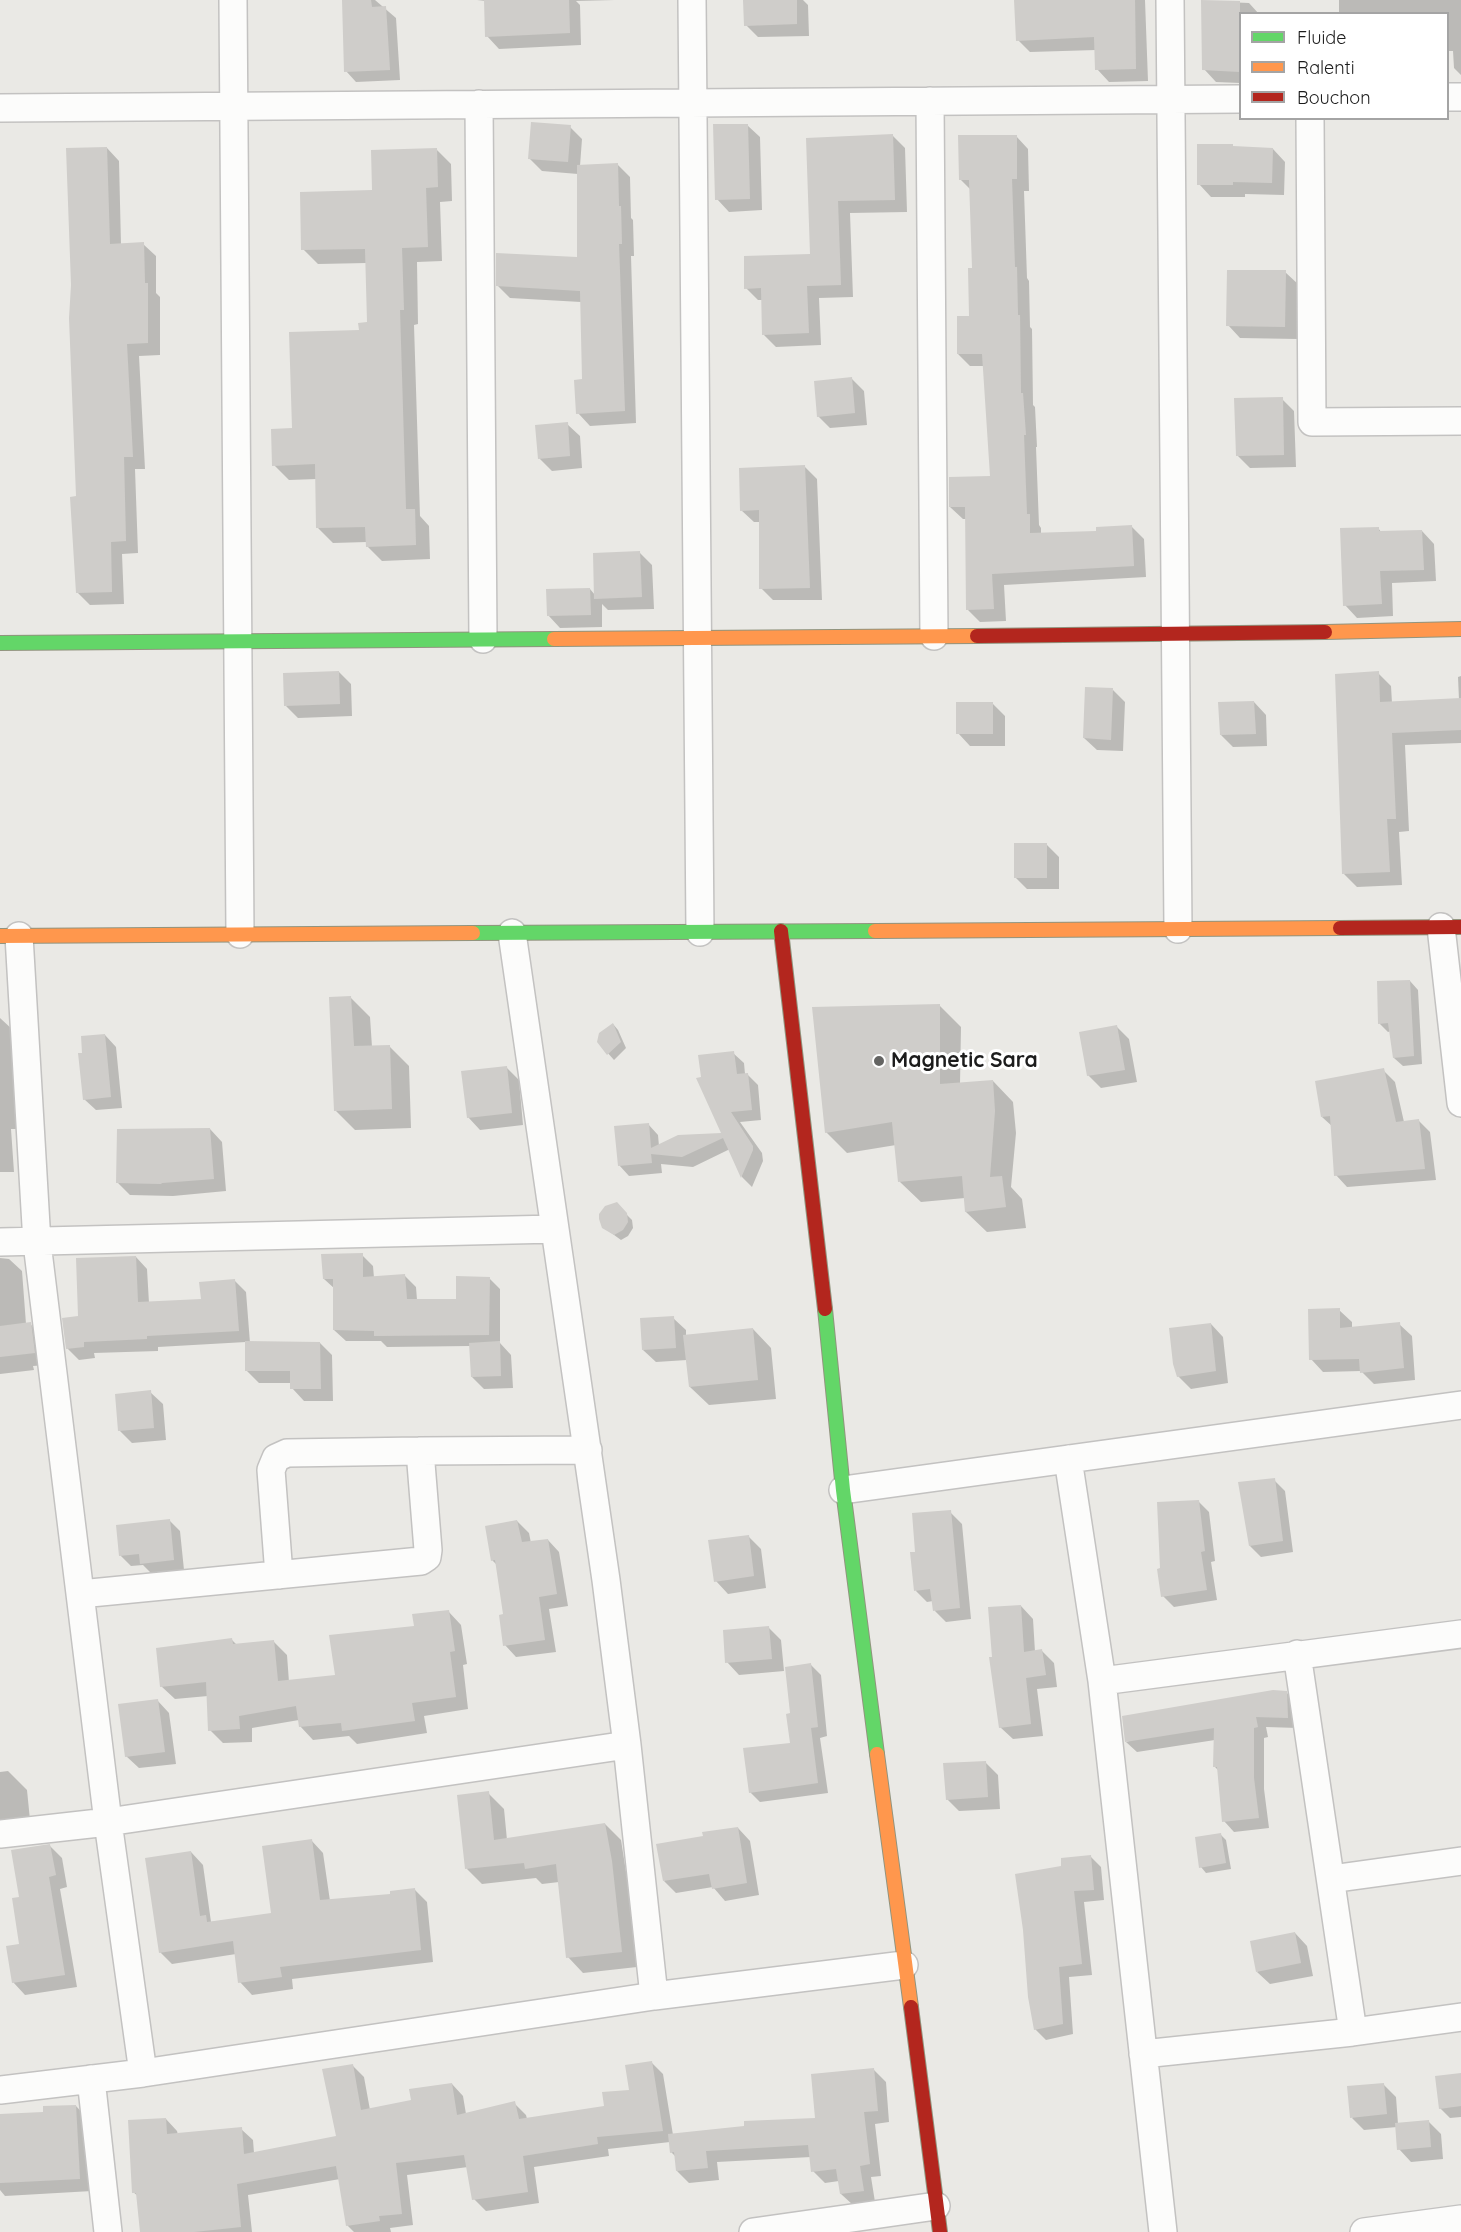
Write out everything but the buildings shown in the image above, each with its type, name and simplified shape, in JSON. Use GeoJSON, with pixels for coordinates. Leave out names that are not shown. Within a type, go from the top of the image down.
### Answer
{"type":"FeatureCollection","features":[{"type":"Feature","properties":{"kind":"street"},"geometry":{"type":"LineString","coordinates":[[233,0],[240,934]]}},
{"type":"Feature","properties":{"kind":"street"},"geometry":{"type":"LineString","coordinates":[[693,0],[700,932]]}},
{"type":"Feature","properties":{"kind":"street"},"geometry":{"type":"LineString","coordinates":[[1170,0],[1178,929]]}},
{"type":"Feature","properties":{"kind":"street"},"geometry":{"type":"LineString","coordinates":[[0,108],[1239,99]]}},
{"type":"Feature","properties":{"kind":"street"},"geometry":{"type":"LineString","coordinates":[[930,101],[934,636]]}},
{"type":"Feature","properties":{"kind":"street"},"geometry":{"type":"LineString","coordinates":[[479,104],[483,639]]}},
{"type":"Feature","properties":{"kind":"street"},"geometry":{"type":"LineString","coordinates":[[1310,120],[1312,422],[1461,421]]}},
{"type":"Feature","properties":{"kind":"street"},"geometry":{"type":"LineString","coordinates":[[0,643],[1175,635],[1461,629]]}},
{"type":"Feature","properties":{"kind":"street"},"geometry":{"type":"LineString","coordinates":[[143,2073],[108,1822],[37,1243],[9,936],[1451,927],[1461,1103]]}},
{"type":"Feature","properties":{"kind":"street"},"geometry":{"type":"LineString","coordinates":[[753,2232],[938,2219],[843,1490],[817,1226],[781,931]]}},
{"type":"Feature","properties":{"kind":"street"},"geometry":{"type":"LineString","coordinates":[[512,933],[588,1450],[627,1745],[654,1996]]}},
{"type":"Feature","properties":{"kind":"street"},"geometry":{"type":"LineString","coordinates":[[0,1242],[37,1243],[555,1229]]}},
{"type":"Feature","properties":{"kind":"street"},"geometry":{"type":"LineString","coordinates":[[843,1490],[1461,1405]]}},
{"type":"Feature","properties":{"kind":"street"},"geometry":{"type":"LineString","coordinates":[[279,1575],[271,1470],[276,1458],[287,1453],[588,1450]]}},
{"type":"Feature","properties":{"kind":"street"},"geometry":{"type":"LineString","coordinates":[[80,1594],[421,1561],[427,1557],[420,1451]]}},
{"type":"Feature","properties":{"kind":"street"},"geometry":{"type":"LineString","coordinates":[[1068,1459],[1102,1681],[1163,2232]]}},
{"type":"Feature","properties":{"kind":"street"},"geometry":{"type":"LineString","coordinates":[[1102,1681],[1461,1634]]}},
{"type":"Feature","properties":{"kind":"street"},"geometry":{"type":"LineString","coordinates":[[1297,1654],[1353,2032]]}},
{"type":"Feature","properties":{"kind":"street"},"geometry":{"type":"LineString","coordinates":[[0,1834],[108,1822],[627,1745]]}},
{"type":"Feature","properties":{"kind":"street"},"geometry":{"type":"LineString","coordinates":[[1331,1879],[1461,1861]]}},
{"type":"Feature","properties":{"kind":"street"},"geometry":{"type":"LineString","coordinates":[[0,2090],[143,2073],[654,1996],[904,1965]]}},
{"type":"Feature","properties":{"kind":"street"},"geometry":{"type":"LineString","coordinates":[[1143,2054],[1353,2032],[1461,2017]]}},
{"type":"Feature","properties":{"kind":"street"},"geometry":{"type":"LineString","coordinates":[[91,2079],[108,2232]]}},
{"type":"Feature","properties":{"kind":"street"},"geometry":{"type":"LineString","coordinates":[[1364,2232],[1461,2219]]}},
{"type":"Feature","properties":{"kind":"traffic: fast"},"geometry":{"type":"LineString","coordinates":[[0,643],[554,639]]}},
{"type":"Feature","properties":{"kind":"traffic: fast"},"geometry":{"type":"LineString","coordinates":[[473,933],[875,931]]}},
{"type":"Feature","properties":{"kind":"traffic: fast"},"geometry":{"type":"LineString","coordinates":[[825,1309],[843,1490],[877,1754]]}},
{"type":"Feature","properties":{"kind":"traffic: slow"},"geometry":{"type":"LineString","coordinates":[[1325,632],[1461,629]]}},
{"type":"Feature","properties":{"kind":"traffic: slow"},"geometry":{"type":"LineString","coordinates":[[554,639],[977,636]]}},
{"type":"Feature","properties":{"kind":"traffic: slow"},"geometry":{"type":"LineString","coordinates":[[875,931],[1340,928]]}},
{"type":"Feature","properties":{"kind":"traffic: slow"},"geometry":{"type":"LineString","coordinates":[[0,936],[473,933]]}},
{"type":"Feature","properties":{"kind":"traffic: slow"},"geometry":{"type":"LineString","coordinates":[[877,1754],[911,2007]]}},
{"type":"Feature","properties":{"kind":"traffic: jam"},"geometry":{"type":"LineString","coordinates":[[977,636],[1325,632]]}},
{"type":"Feature","properties":{"kind":"traffic: jam"},"geometry":{"type":"LineString","coordinates":[[1340,928],[1461,927]]}},
{"type":"Feature","properties":{"kind":"traffic: jam"},"geometry":{"type":"LineString","coordinates":[[781,931],[825,1309]]}},
{"type":"Feature","properties":{"kind":"traffic: jam"},"geometry":{"type":"LineString","coordinates":[[911,2007],[940,2232]]}},
{"type":"Feature","properties":{"kind":"place","name":"Magnetic Sara"},"geometry":{"type":"Point","coordinates":[879,1061]}}]}
